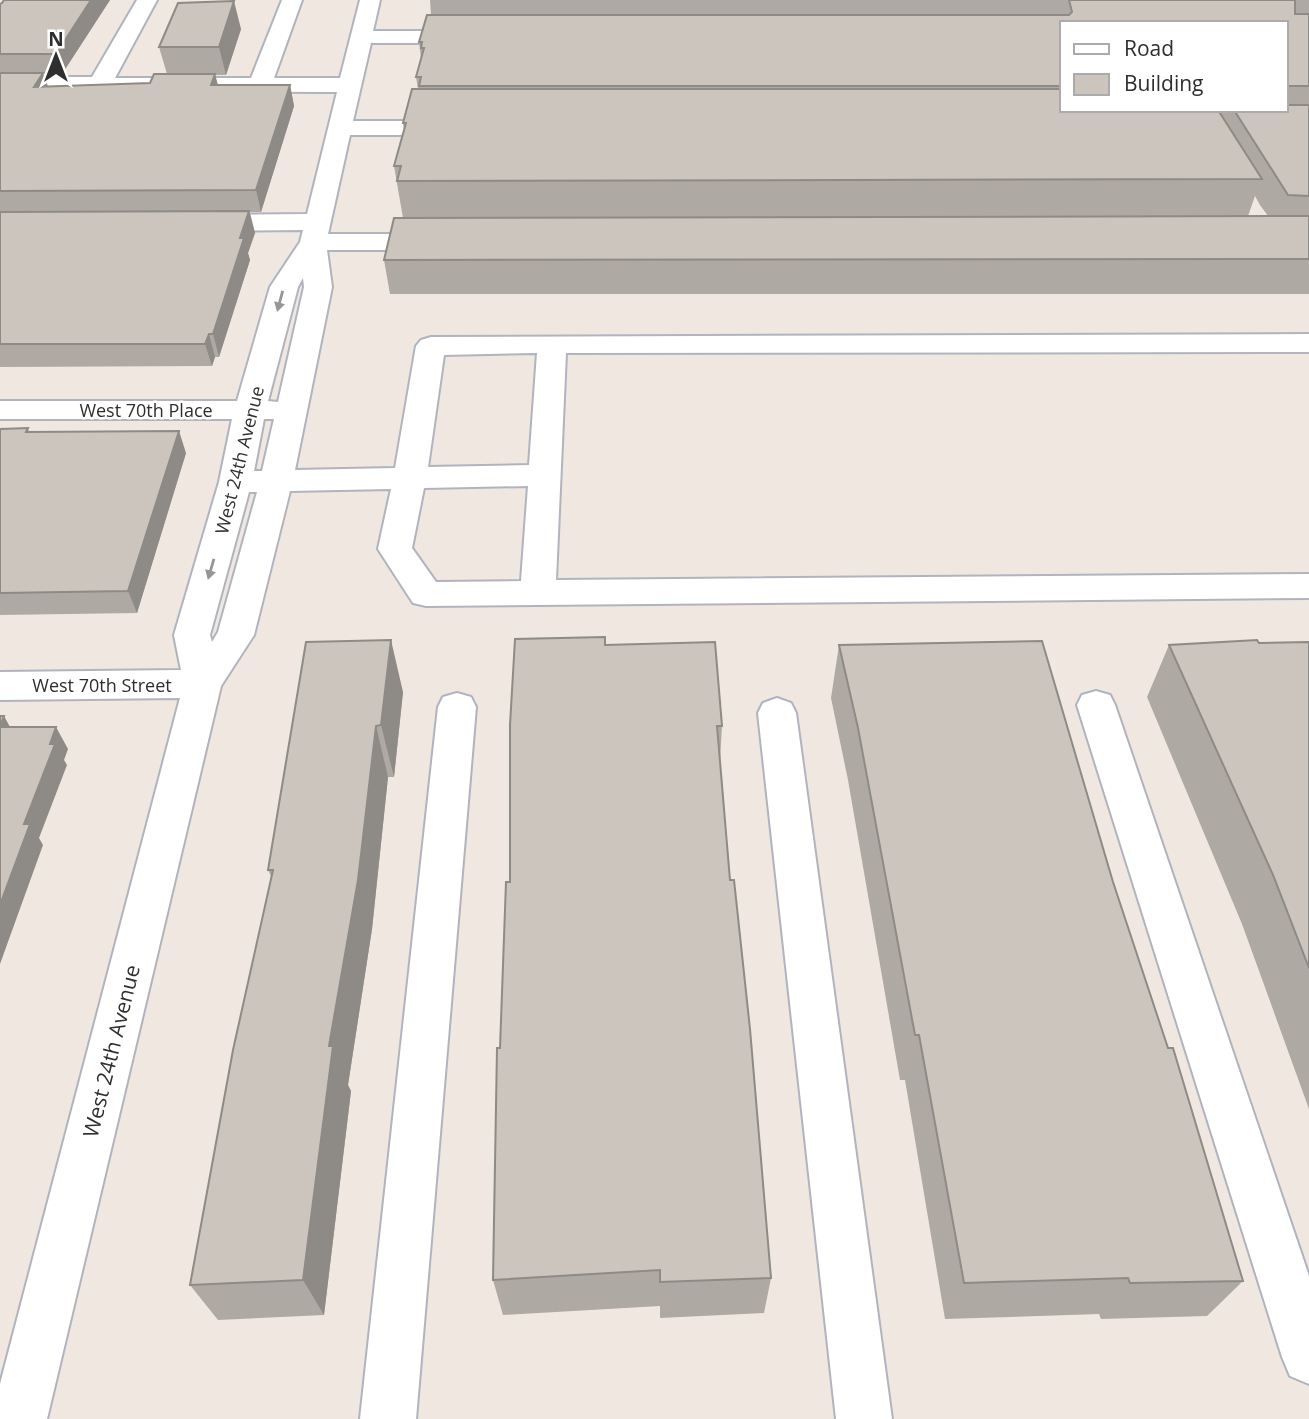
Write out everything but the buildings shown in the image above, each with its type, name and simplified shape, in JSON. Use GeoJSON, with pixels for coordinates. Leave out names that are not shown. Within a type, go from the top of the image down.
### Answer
{"type":"FeatureCollection","features":[{"type":"Feature","properties":{"kind":"street"},"geometry":{"type":"LineString","coordinates":[[100,84],[147,0]]}},
{"type":"Feature","properties":{"kind":"street"},"geometry":{"type":"LineString","coordinates":[[260,85],[292,0]]}},
{"type":"Feature","properties":{"kind":"street","name":"West 24th Avenue"},"geometry":{"type":"LineString","coordinates":[[19,1419],[204,684],[236,635],[276,481],[317,287],[316,232],[348,85],[370,0]]}},
{"type":"Feature","properties":{"kind":"street"},"geometry":{"type":"LineString","coordinates":[[360,37],[498,37]]}},
{"type":"Feature","properties":{"kind":"street"},"geometry":{"type":"LineString","coordinates":[[0,84],[348,85]]}},
{"type":"Feature","properties":{"kind":"street"},"geometry":{"type":"LineString","coordinates":[[339,128],[477,128]]}},
{"type":"Feature","properties":{"kind":"street"},"geometry":{"type":"LineString","coordinates":[[180,223],[465,242]]}},
{"type":"Feature","properties":{"kind":"street","name":"West 24th Avenue"},"geometry":{"type":"LineString","coordinates":[[204,684],[192,635],[235,482],[250,410],[284,287],[316,232]]}},
{"type":"Feature","properties":{"kind":"street"},"geometry":{"type":"LineString","coordinates":[[1309,343],[431,346],[410,478],[395,549],[426,594],[1309,586]]}},
{"type":"Feature","properties":{"kind":"street"},"geometry":{"type":"LineString","coordinates":[[538,593],[552,345]]}},
{"type":"Feature","properties":{"kind":"street","name":"West 70th Place"},"geometry":{"type":"LineString","coordinates":[[0,410],[291,409]]}},
{"type":"Feature","properties":{"kind":"street"},"geometry":{"type":"LineString","coordinates":[[235,482],[545,475]]}},
{"type":"Feature","properties":{"kind":"street","name":"West 70th Street"},"geometry":{"type":"LineString","coordinates":[[0,686],[204,684]]}},
{"type":"Feature","properties":{"kind":"street"},"geometry":{"type":"LineString","coordinates":[[1096,705],[1309,1357]]}},
{"type":"Feature","properties":{"kind":"street"},"geometry":{"type":"LineString","coordinates":[[388,1419],[457,707]]}},
{"type":"Feature","properties":{"kind":"street"},"geometry":{"type":"LineString","coordinates":[[777,713],[864,1419]]}}]}
